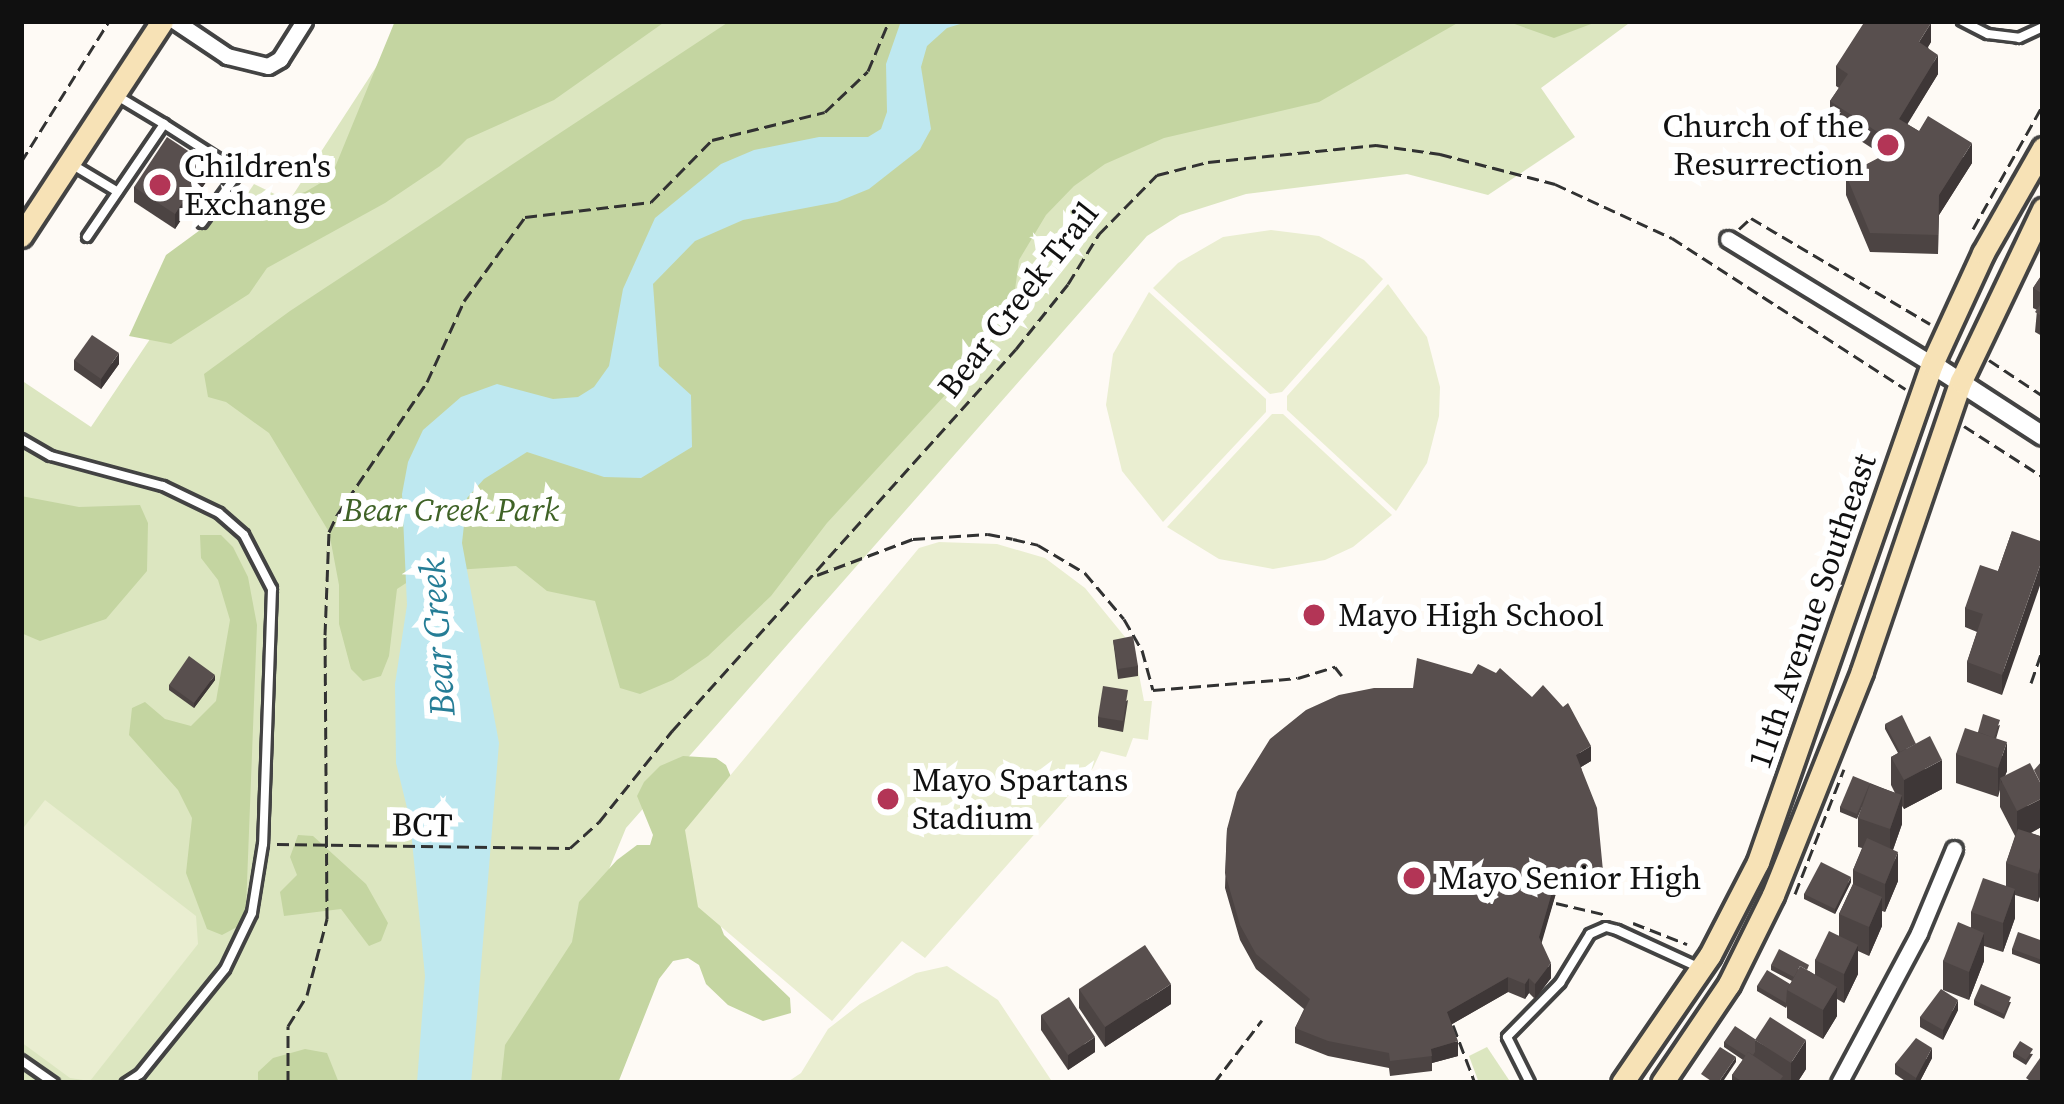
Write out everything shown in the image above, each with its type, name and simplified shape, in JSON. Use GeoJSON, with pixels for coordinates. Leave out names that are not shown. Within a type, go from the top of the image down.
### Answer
{"type":"FeatureCollection","features":[{"type":"Feature","properties":{"kind":"main road"},"geometry":{"type":"LineString","coordinates":[[21,236],[162,21]]}},
{"type":"Feature","properties":{"kind":"main road","name":"11th Avenue Southeast"},"geometry":{"type":"LineString","coordinates":[[1622,1083],[1701,968],[1758,862],[1932,364],[1983,253],[2043,148]]}},
{"type":"Feature","properties":{"kind":"main road","name":"11th Avenue Southeast"},"geometry":{"type":"LineString","coordinates":[[1662,1083],[1730,984],[1807,817],[1961,381],[2043,209]]}},
{"type":"Feature","properties":{"kind":"street"},"geometry":{"type":"LineString","coordinates":[[175,21],[226,56],[268,66],[280,59],[304,21]]}},
{"type":"Feature","properties":{"kind":"street"},"geometry":{"type":"LineString","coordinates":[[1728,239],[2043,436]]}},
{"type":"Feature","properties":{"kind":"street"},"geometry":{"type":"LineString","coordinates":[[1839,1083],[1919,933],[1954,849]]}},
{"type":"Feature","properties":{"kind":"lane"},"geometry":{"type":"LineString","coordinates":[[1961,21],[1988,34],[2019,38],[2043,27]]}},
{"type":"Feature","properties":{"kind":"lane"},"geometry":{"type":"LineString","coordinates":[[114,94],[239,172],[202,223]]}},
{"type":"Feature","properties":{"kind":"lane"},"geometry":{"type":"LineString","coordinates":[[87,237],[164,124]]}},
{"type":"Feature","properties":{"kind":"lane"},"geometry":{"type":"LineString","coordinates":[[70,163],[118,192]]}},
{"type":"Feature","properties":{"kind":"lane"},"geometry":{"type":"LineString","coordinates":[[21,439],[51,456],[196,500],[244,535],[272,589],[263,844],[251,913],[225,969],[140,1074],[126,1083]]}},
{"type":"Feature","properties":{"kind":"lane"},"geometry":{"type":"LineString","coordinates":[[1530,1083],[1508,1037],[1560,982],[1590,934],[1606,927],[1617,930],[1701,968]]}},
{"type":"Feature","properties":{"kind":"lane"},"geometry":{"type":"LineString","coordinates":[[21,1060],[54,1083]]}},
{"type":"Feature","properties":{"kind":"path"},"geometry":{"type":"LineString","coordinates":[[21,162],[109,21]]}},
{"type":"Feature","properties":{"kind":"path"},"geometry":{"type":"LineString","coordinates":[[288,1083],[288,1026],[314,978],[327,919],[323,847],[329,532],[391,430],[428,382],[483,271],[524,218],[651,202],[712,140],[825,112],[868,71],[889,21]]}},
{"type":"Feature","properties":{"kind":"path","name":"Bear Creek Trail"},"geometry":{"type":"LineString","coordinates":[[520,851],[569,848],[599,822],[672,731],[1016,350],[1128,199],[1157,175],[1208,161],[1376,145],[1440,154],[1555,184],[1706,259],[1893,382]]}},
{"type":"Feature","properties":{"kind":"path"},"geometry":{"type":"LineString","coordinates":[[1751,218],[1930,324]]}},
{"type":"Feature","properties":{"kind":"path"},"geometry":{"type":"LineString","coordinates":[[1987,359],[2043,396]]}},
{"type":"Feature","properties":{"kind":"path"},"geometry":{"type":"LineString","coordinates":[[1960,424],[2043,477]]}},
{"type":"Feature","properties":{"kind":"path"},"geometry":{"type":"LineString","coordinates":[[815,576],[914,539],[988,534],[1038,544],[1085,573],[1124,619],[1142,650],[1153,690],[1298,678],[1335,667],[1342,676]]}},
{"type":"Feature","properties":{"kind":"path"},"geometry":{"type":"LineString","coordinates":[[2031,683],[2043,649]]}},
{"type":"Feature","properties":{"kind":"path","name":"BCT"},"geometry":{"type":"LineString","coordinates":[[263,844],[520,851]]}},
{"type":"Feature","properties":{"kind":"path"},"geometry":{"type":"LineString","coordinates":[[1214,1083],[1262,1020]]}},
{"type":"Feature","properties":{"kind":"path"},"geometry":{"type":"LineString","coordinates":[[1453,1025],[1474,1083]]}},
{"type":"Feature","properties":{"kind":"green space"},"geometry":{"type":"Polygon","coordinates":[[[395,21],[666,21],[554,100],[467,139],[440,166],[385,203],[267,268],[249,294],[171,344],[129,336],[166,255],[211,222],[305,192],[331,177],[395,21]]]}},
{"type":"Feature","properties":{"kind":"green space","name":"Bear Creek Park"},"geometry":{"type":"Polygon","coordinates":[[[406,21],[1632,21],[1541,88],[1575,137],[1488,195],[1407,174],[1246,194],[1180,215],[1147,236],[626,828],[521,1083],[21,1083],[21,380],[91,427],[254,184],[289,201],[406,21]]]}},
{"type":"Feature","properties":{"kind":"green space"},"geometry":{"type":"Polygon","coordinates":[[[730,21],[1461,21],[1319,102],[1164,138],[1105,164],[1074,186],[1046,215],[1019,260],[1014,297],[995,341],[827,523],[771,596],[708,656],[673,680],[640,694],[620,688],[595,601],[547,591],[516,566],[423,572],[397,589],[389,656],[381,676],[363,681],[351,669],[339,624],[339,585],[329,532],[269,433],[226,402],[208,397],[204,374],[290,311],[730,21]]]}},
{"type":"Feature","properties":{"kind":"green space"},"geometry":{"type":"Polygon","coordinates":[[[1506,21],[1599,21],[1554,38],[1506,21]]]}},
{"type":"Feature","properties":{"kind":"green space"},"geometry":{"type":"Polygon","coordinates":[[[1271,230],[1319,236],[1364,260],[1383,279],[1282,392],[1270,394],[1153,288],[1178,263],[1223,237],[1271,230]]]}},
{"type":"Feature","properties":{"kind":"green space"},"geometry":{"type":"Polygon","coordinates":[[[1388,284],[1427,337],[1440,387],[1439,416],[1427,463],[1396,511],[1287,410],[1287,396],[1388,284]]]}},
{"type":"Feature","properties":{"kind":"green space"},"geometry":{"type":"Polygon","coordinates":[[[1149,292],[1266,399],[1266,412],[1163,522],[1122,471],[1106,405],[1113,354],[1149,292]]]}},
{"type":"Feature","properties":{"kind":"green space"},"geometry":{"type":"Polygon","coordinates":[[[1272,414],[1283,414],[1392,515],[1353,547],[1325,560],[1273,569],[1219,559],[1167,527],[1272,414]]]}},
{"type":"Feature","properties":{"kind":"green space"},"geometry":{"type":"Polygon","coordinates":[[[21,496],[79,507],[140,505],[148,523],[147,571],[106,619],[40,641],[21,633],[21,496]]]}},
{"type":"Feature","properties":{"kind":"green space"},"geometry":{"type":"Polygon","coordinates":[[[200,535],[221,535],[233,547],[248,577],[257,625],[246,909],[237,927],[222,935],[207,929],[186,873],[192,818],[178,790],[129,735],[132,708],[145,702],[165,719],[191,726],[216,701],[230,620],[218,580],[201,558],[200,535]]]}},
{"type":"Feature","properties":{"kind":"green space","name":"Mayo Spartans Stadium"},"geometry":{"type":"Polygon","coordinates":[[[939,542],[997,544],[1045,558],[1085,588],[1134,648],[1144,701],[1152,701],[1148,740],[1133,738],[1126,757],[1101,751],[1093,768],[925,958],[902,941],[832,1021],[698,907],[685,830],[919,548],[939,542]]]}},
{"type":"Feature","properties":{"kind":"green space"},"geometry":{"type":"Polygon","coordinates":[[[683,756],[716,758],[726,765],[735,786],[716,914],[724,935],[790,998],[791,1013],[763,1021],[728,1005],[706,984],[699,965],[688,958],[673,961],[659,979],[618,1083],[501,1083],[505,1045],[572,942],[579,902],[617,860],[637,845],[650,845],[653,835],[637,796],[644,782],[660,766],[683,756]]]}},
{"type":"Feature","properties":{"kind":"green space"},"geometry":{"type":"Polygon","coordinates":[[[45,800],[196,916],[198,944],[90,1081],[70,1078],[21,1042],[21,831],[45,800]]]}},
{"type":"Feature","properties":{"kind":"green space"},"geometry":{"type":"Polygon","coordinates":[[[298,835],[313,836],[366,884],[388,923],[381,941],[369,946],[341,909],[284,916],[280,892],[297,875],[290,857],[298,835]]]}},
{"type":"Feature","properties":{"kind":"green space"},"geometry":{"type":"Polygon","coordinates":[[[947,966],[998,1000],[1053,1083],[786,1083],[801,1073],[828,1029],[860,1004],[916,973],[947,966]]]}},
{"type":"Feature","properties":{"kind":"green space"},"geometry":{"type":"Polygon","coordinates":[[[1487,1047],[1511,1083],[1479,1083],[1469,1056],[1487,1047]]]}},
{"type":"Feature","properties":{"kind":"green space"},"geometry":{"type":"Polygon","coordinates":[[[305,1049],[327,1053],[339,1083],[258,1083],[258,1072],[273,1058],[305,1049]]]}},
{"type":"Feature","properties":{"kind":"water","name":"Bear Creek"},"geometry":{"type":"Polygon","coordinates":[[[901,21],[970,21],[947,28],[927,46],[921,67],[931,129],[920,149],[869,189],[837,202],[743,220],[695,241],[653,284],[659,366],[691,395],[692,447],[641,478],[604,477],[527,452],[484,479],[467,498],[462,543],[499,743],[477,1016],[471,1083],[417,1083],[425,976],[410,820],[396,763],[395,684],[407,605],[402,494],[408,462],[423,430],[461,397],[497,384],[553,399],[578,397],[594,387],[609,366],[623,289],[655,218],[721,164],[754,150],[819,137],[868,137],[881,129],[887,112],[886,64],[901,21]]]}},
{"type":"Feature","properties":{"kind":"building","name":"Church of the Resurrection"},"geometry":{"type":"Polygon","coordinates":[[[1865,21],[1931,23],[1919,42],[1938,55],[1899,119],[1919,131],[1928,116],[1972,143],[1939,195],[1938,235],[1870,233],[1846,175],[1884,155],[1893,142],[1830,101],[1848,74],[1836,66],[1865,21]]]}},
{"type":"Feature","properties":{"kind":"building"},"geometry":{"type":"Polygon","coordinates":[[[167,137],[208,164],[175,214],[134,187],[167,137]]]}},
{"type":"Feature","properties":{"kind":"building"},"geometry":{"type":"Polygon","coordinates":[[[2043,273],[2043,294],[2033,288],[2043,273]]]}},
{"type":"Feature","properties":{"kind":"building"},"geometry":{"type":"Polygon","coordinates":[[[92,335],[119,353],[101,379],[74,360],[92,335]]]}},
{"type":"Feature","properties":{"kind":"building"},"geometry":{"type":"Polygon","coordinates":[[[2012,531],[2043,542],[2043,557],[2002,675],[1967,662],[1983,614],[1965,608],[1980,565],[1998,571],[2012,531]]]}},
{"type":"Feature","properties":{"kind":"building"},"geometry":{"type":"Polygon","coordinates":[[[1133,636],[1138,666],[1118,669],[1113,640],[1133,636]]]}},
{"type":"Feature","properties":{"kind":"building"},"geometry":{"type":"Polygon","coordinates":[[[189,656],[215,675],[194,703],[169,685],[189,656]]]}},
{"type":"Feature","properties":{"kind":"building","name":"Mayo Senior High"},"geometry":{"type":"Polygon","coordinates":[[[1417,658],[1472,674],[1478,664],[1496,673],[1500,668],[1532,697],[1543,685],[1563,707],[1568,703],[1591,746],[1576,755],[1597,808],[1603,871],[1559,868],[1539,937],[1551,963],[1535,984],[1529,978],[1525,984],[1508,977],[1447,1012],[1458,1041],[1431,1049],[1432,1056],[1390,1061],[1389,1053],[1328,1041],[1295,1028],[1310,999],[1256,954],[1240,925],[1225,873],[1227,829],[1237,792],[1270,739],[1306,710],[1339,695],[1374,688],[1413,688],[1417,658]]]}},
{"type":"Feature","properties":{"kind":"building"},"geometry":{"type":"Polygon","coordinates":[[[1103,686],[1128,690],[1123,721],[1098,717],[1103,686]]]}},
{"type":"Feature","properties":{"kind":"building"},"geometry":{"type":"Polygon","coordinates":[[[1983,714],[2000,720],[1994,738],[1978,732],[1983,714]]]}},
{"type":"Feature","properties":{"kind":"building"},"geometry":{"type":"Polygon","coordinates":[[[1902,715],[1916,744],[1900,752],[1885,724],[1902,715]]]}},
{"type":"Feature","properties":{"kind":"building"},"geometry":{"type":"Polygon","coordinates":[[[1965,728],[2007,742],[1998,768],[1956,754],[1965,728]]]}},
{"type":"Feature","properties":{"kind":"building"},"geometry":{"type":"Polygon","coordinates":[[[1930,736],[1942,760],[1904,780],[1891,757],[1930,736]]]}},
{"type":"Feature","properties":{"kind":"building"},"geometry":{"type":"Polygon","coordinates":[[[2043,760],[2043,788],[2034,770],[2043,760]]]}},
{"type":"Feature","properties":{"kind":"building"},"geometry":{"type":"Polygon","coordinates":[[[2030,763],[2043,798],[2017,811],[2000,778],[2030,763]]]}},
{"type":"Feature","properties":{"kind":"building"},"geometry":{"type":"Polygon","coordinates":[[[1853,776],[1870,783],[1857,814],[1840,807],[1853,776]]]}},
{"type":"Feature","properties":{"kind":"building"},"geometry":{"type":"Polygon","coordinates":[[[1870,784],[1902,795],[1890,829],[1858,818],[1870,784]]]}},
{"type":"Feature","properties":{"kind":"building"},"geometry":{"type":"Polygon","coordinates":[[[2018,829],[2043,837],[2038,874],[2006,863],[2018,829]]]}},
{"type":"Feature","properties":{"kind":"building"},"geometry":{"type":"Polygon","coordinates":[[[1867,838],[1898,852],[1885,884],[1853,870],[1867,838]]]}},
{"type":"Feature","properties":{"kind":"building"},"geometry":{"type":"Polygon","coordinates":[[[1821,862],[1851,877],[1835,909],[1804,894],[1821,862]]]}},
{"type":"Feature","properties":{"kind":"building"},"geometry":{"type":"Polygon","coordinates":[[[1983,878],[2015,889],[2003,923],[1971,912],[1983,878]]]}},
{"type":"Feature","properties":{"kind":"building"},"geometry":{"type":"Polygon","coordinates":[[[1853,884],[1882,897],[1869,927],[1839,914],[1853,884]]]}},
{"type":"Feature","properties":{"kind":"building"},"geometry":{"type":"Polygon","coordinates":[[[1958,922],[1984,933],[1969,972],[1943,961],[1958,922]]]}},
{"type":"Feature","properties":{"kind":"building"},"geometry":{"type":"Polygon","coordinates":[[[1829,931],[1858,945],[1844,974],[1815,960],[1829,931]]]}},
{"type":"Feature","properties":{"kind":"building"},"geometry":{"type":"Polygon","coordinates":[[[2018,932],[2043,941],[2042,960],[2012,949],[2018,932]]]}},
{"type":"Feature","properties":{"kind":"building"},"geometry":{"type":"Polygon","coordinates":[[[1145,945],[1171,984],[1105,1027],[1079,989],[1145,945]]]}},
{"type":"Feature","properties":{"kind":"building"},"geometry":{"type":"Polygon","coordinates":[[[1779,949],[1809,965],[1807,970],[1800,966],[1794,977],[1771,965],[1779,949]]]}},
{"type":"Feature","properties":{"kind":"building"},"geometry":{"type":"Polygon","coordinates":[[[1800,966],[1837,987],[1823,1010],[1787,990],[1800,966]]]}},
{"type":"Feature","properties":{"kind":"building"},"geometry":{"type":"Polygon","coordinates":[[[1767,970],[1790,984],[1786,1003],[1757,986],[1767,970]]]}},
{"type":"Feature","properties":{"kind":"building"},"geometry":{"type":"Polygon","coordinates":[[[1981,984],[2011,997],[2004,1014],[1974,1000],[1981,984]]]}},
{"type":"Feature","properties":{"kind":"building"},"geometry":{"type":"Polygon","coordinates":[[[1941,989],[1958,1000],[1943,1030],[1920,1017],[1941,989]]]}},
{"type":"Feature","properties":{"kind":"building"},"geometry":{"type":"Polygon","coordinates":[[[1069,997],[1095,1037],[1068,1055],[1041,1015],[1069,997]]]}},
{"type":"Feature","properties":{"kind":"building"},"geometry":{"type":"Polygon","coordinates":[[[1770,1017],[1806,1040],[1791,1063],[1755,1040],[1770,1017]]]}},
{"type":"Feature","properties":{"kind":"building"},"geometry":{"type":"Polygon","coordinates":[[[1735,1026],[1761,1043],[1755,1040],[1753,1055],[1748,1052],[1746,1056],[1724,1042],[1735,1026]]]}},
{"type":"Feature","properties":{"kind":"building"},"geometry":{"type":"Polygon","coordinates":[[[1916,1038],[1932,1048],[1916,1078],[1895,1064],[1916,1038]]]}},
{"type":"Feature","properties":{"kind":"building"},"geometry":{"type":"Polygon","coordinates":[[[2020,1041],[2033,1049],[2026,1060],[2013,1052],[2020,1041]]]}},
{"type":"Feature","properties":{"kind":"building"},"geometry":{"type":"Polygon","coordinates":[[[1720,1047],[1736,1057],[1714,1083],[1701,1074],[1720,1047]]]}},
{"type":"Feature","properties":{"kind":"building"},"geometry":{"type":"Polygon","coordinates":[[[1748,1052],[1783,1076],[1778,1083],[1744,1083],[1732,1075],[1748,1052]]]}},
{"type":"Feature","properties":{"kind":"building"},"geometry":{"type":"Polygon","coordinates":[[[2040,1058],[2043,1083],[2033,1083],[2026,1078],[2040,1058]]]}},
{"type":"Feature","properties":{"kind":"place","name":"Church of the Resurrection"},"geometry":{"type":"Point","coordinates":[1888,145]}},
{"type":"Feature","properties":{"kind":"place","name":"Children's Exchange"},"geometry":{"type":"Point","coordinates":[160,185]}},
{"type":"Feature","properties":{"kind":"place","name":"Mayo High School"},"geometry":{"type":"Point","coordinates":[1314,615]}},
{"type":"Feature","properties":{"kind":"place","name":"Mayo Spartans Stadium"},"geometry":{"type":"Point","coordinates":[888,799]}},
{"type":"Feature","properties":{"kind":"place","name":"Mayo Senior High"},"geometry":{"type":"Point","coordinates":[1414,878]}}]}
